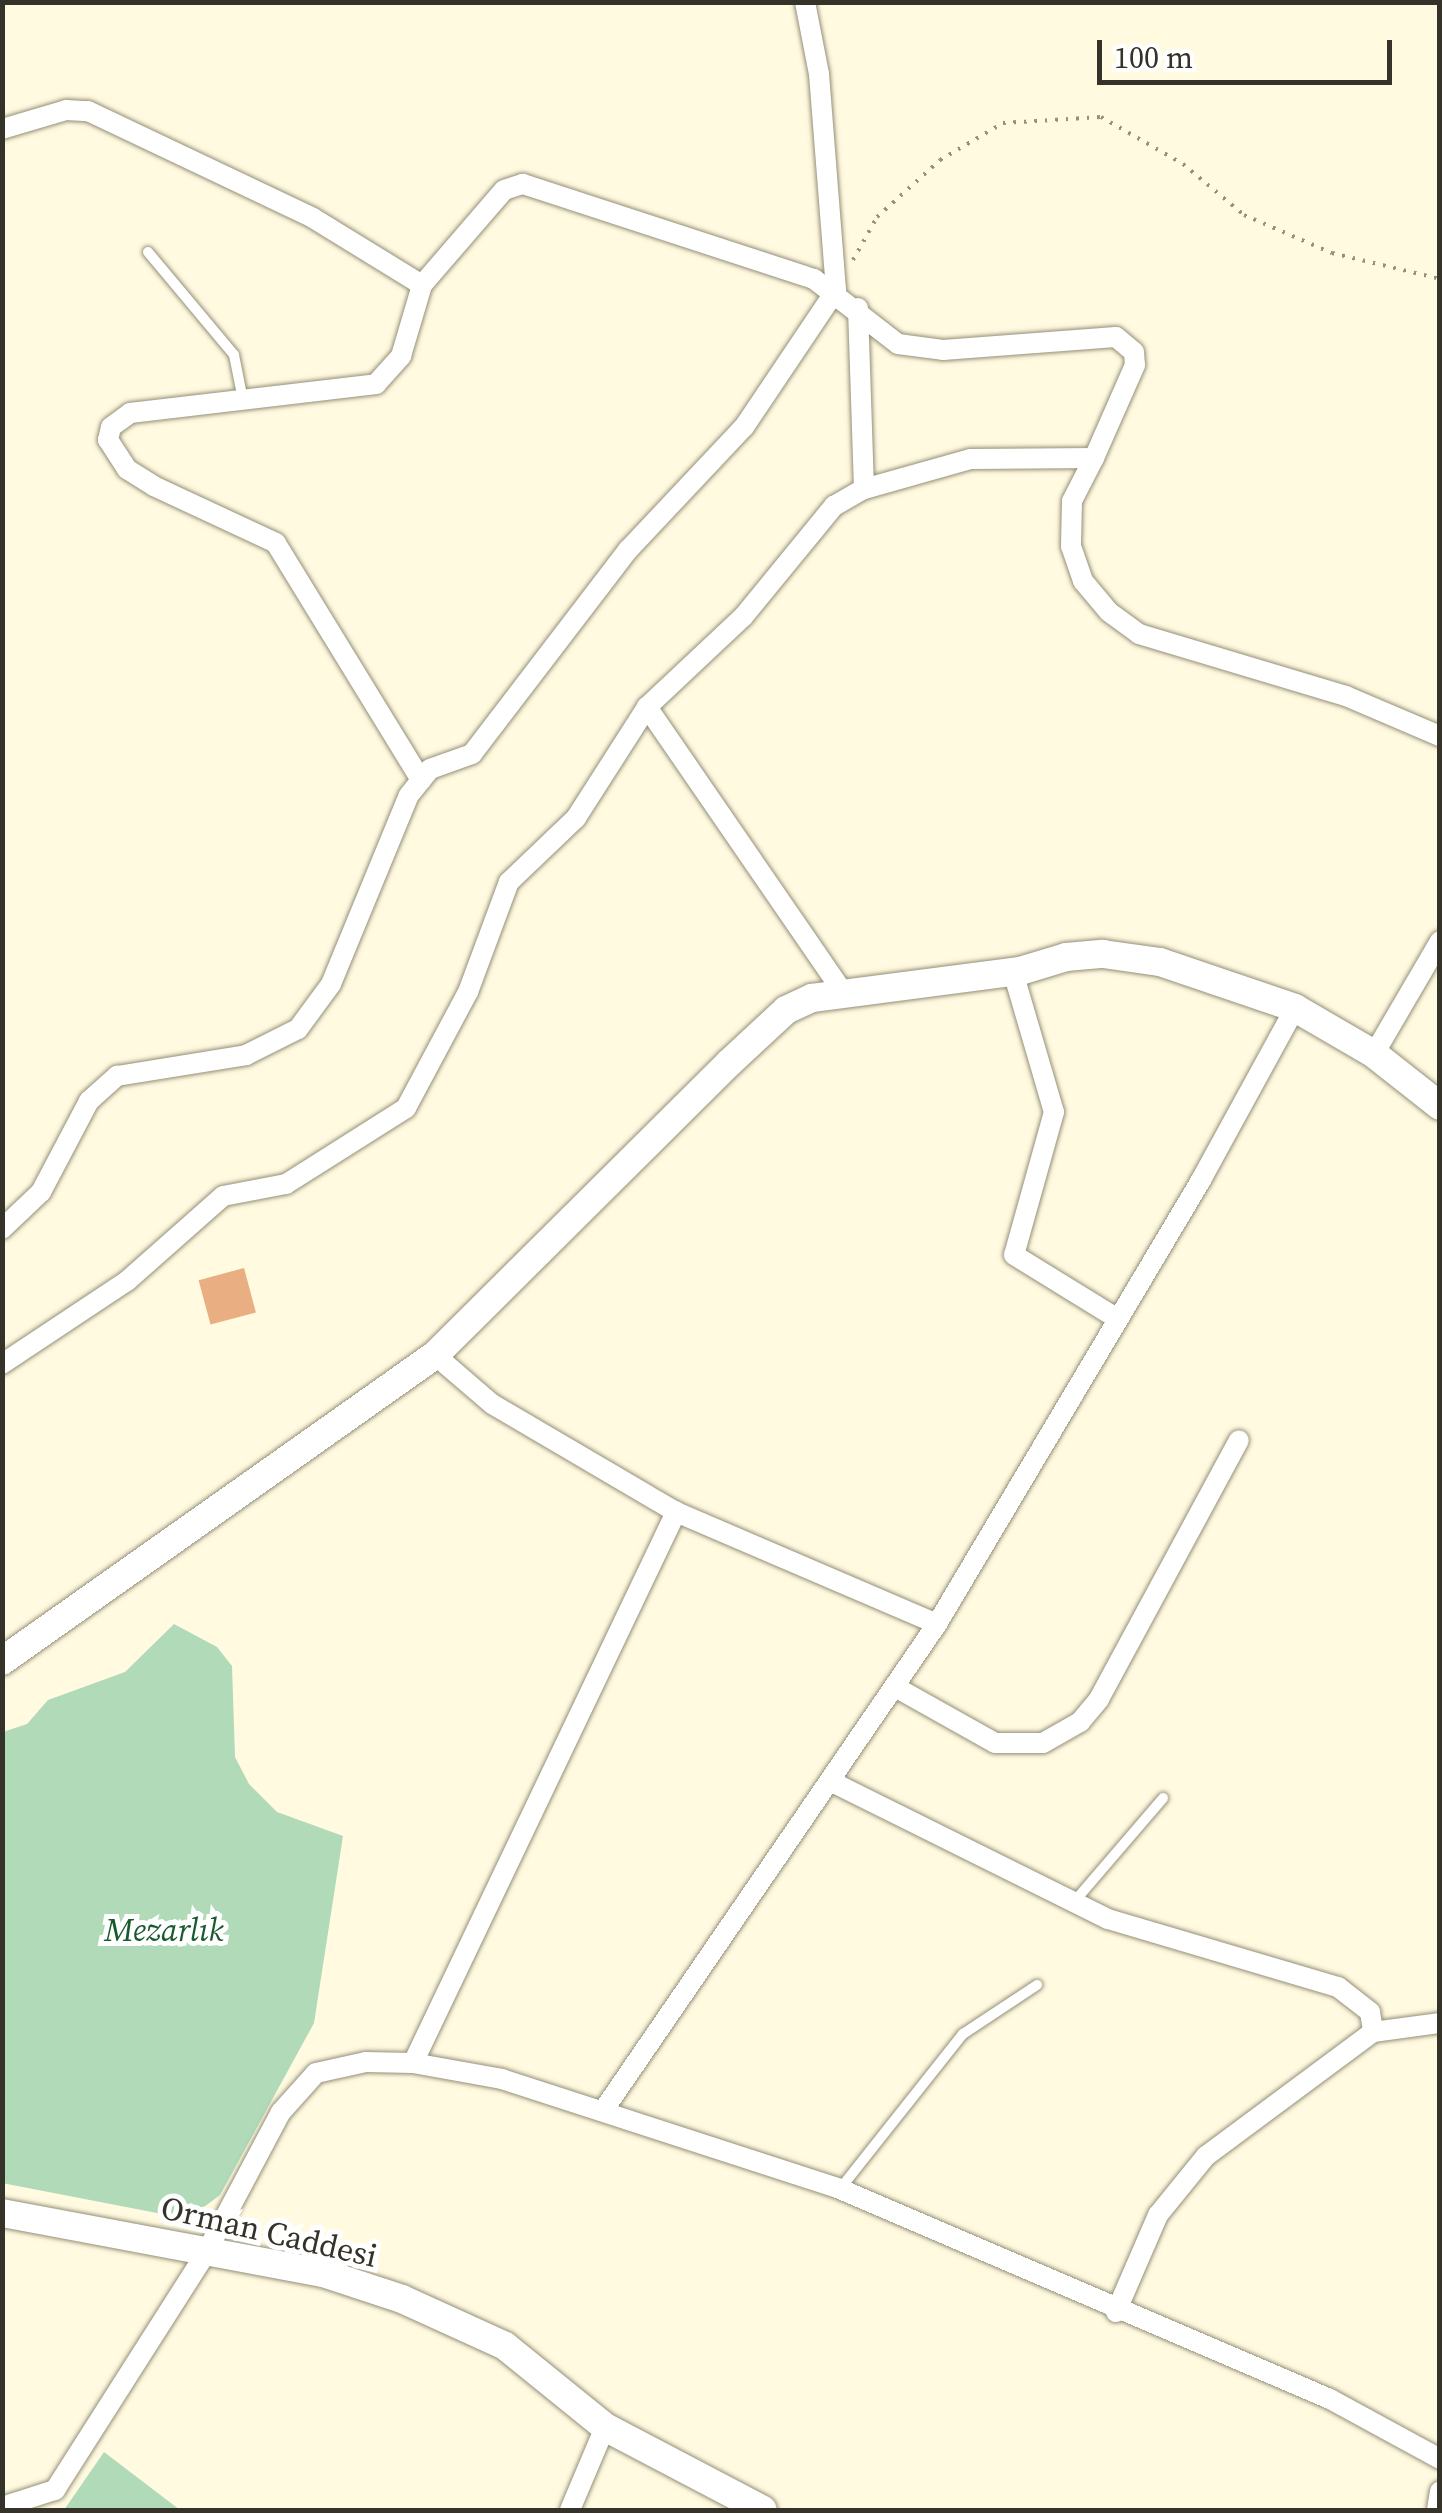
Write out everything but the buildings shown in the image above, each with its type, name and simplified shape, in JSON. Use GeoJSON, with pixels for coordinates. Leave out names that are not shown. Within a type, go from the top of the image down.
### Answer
{"type":"FeatureCollection","features":[{"type":"Feature","properties":{"kind":"street"},"geometry":{"type":"LineString","coordinates":[[2,1229],[41,1192],[89,1101],[117,1076],[246,1055],[298,1029],[332,984],[421,780],[430,769],[472,754],[628,550],[744,427],[836,290],[819,74],[805,2]]}},
{"type":"Feature","properties":{"kind":"street"},"geometry":{"type":"LineString","coordinates":[[2,129],[66,110],[88,111],[313,218],[422,285]]}},
{"type":"Feature","properties":{"kind":"street"},"geometry":{"type":"LineString","coordinates":[[421,780],[276,544],[154,486],[127,468],[108,440],[110,427],[130,413],[376,384],[401,356],[422,285],[504,190],[523,184],[608,208],[836,290],[898,344],[943,350],[1097,336],[1127,342],[1136,365],[1072,501],[1070,546],[1083,581],[1109,612],[1139,634],[1346,696],[1440,736]]}},
{"type":"Feature","properties":{"kind":"street"},"geometry":{"type":"LineString","coordinates":[[858,308],[864,489]]}},
{"type":"Feature","properties":{"kind":"street"},"geometry":{"type":"LineString","coordinates":[[2,1364],[127,1281],[222,1196],[286,1184],[406,1108],[468,992],[509,882],[576,818],[647,708],[742,616],[834,506],[864,489],[971,459],[1094,458]]}},
{"type":"Feature","properties":{"kind":"street"},"geometry":{"type":"LineString","coordinates":[[647,708],[841,989]]}},
{"type":"Feature","properties":{"kind":"street"},"geometry":{"type":"LineString","coordinates":[[1374,1054],[1440,941]]}},
{"type":"Feature","properties":{"kind":"street"},"geometry":{"type":"LineString","coordinates":[[2,1661],[435,1354],[786,1010],[841,989],[1012,972],[1103,954],[1206,974],[1295,1008],[1374,1054],[1440,1106]]}},
{"type":"Feature","properties":{"kind":"street"},"geometry":{"type":"LineString","coordinates":[[1012,972],[1054,1112],[1014,1255],[1118,1319]]}},
{"type":"Feature","properties":{"kind":"street"},"geometry":{"type":"LineString","coordinates":[[605,2108],[938,1624],[1295,1008]]}},
{"type":"Feature","properties":{"kind":"street"},"geometry":{"type":"LineString","coordinates":[[435,1354],[492,1404],[676,1512],[938,1624]]}},
{"type":"Feature","properties":{"kind":"street"},"geometry":{"type":"LineString","coordinates":[[897,1688],[994,1743],[1043,1744],[1080,1722],[1099,1700],[1239,1440]]}},
{"type":"Feature","properties":{"kind":"street"},"geometry":{"type":"LineString","coordinates":[[414,2063],[676,1512]]}},
{"type":"Feature","properties":{"kind":"street"},"geometry":{"type":"LineString","coordinates":[[832,1782],[1074,1902],[1168,1941],[1338,1986],[1370,2012],[1373,2032]]}},
{"type":"Feature","properties":{"kind":"street"},"geometry":{"type":"LineString","coordinates":[[1116,2312],[1158,2214],[1206,2156],[1373,2032],[1440,2023]]}},
{"type":"Feature","properties":{"kind":"street"},"geometry":{"type":"LineString","coordinates":[[2,2506],[56,2490],[208,2251],[281,2112],[316,2072],[366,2062],[414,2063],[605,2108],[840,2189],[1116,2312],[1330,2399],[1440,2459]]}},
{"type":"Feature","properties":{"kind":"street","name":"Orman Caddesi"},"geometry":{"type":"LineString","coordinates":[[2,2213],[324,2273],[402,2299],[505,2346],[606,2426],[763,2510]]}},
{"type":"Feature","properties":{"kind":"street"},"geometry":{"type":"LineString","coordinates":[[570,2510],[606,2426]]}},
{"type":"Feature","properties":{"kind":"street"},"geometry":{"type":"LineString","coordinates":[[1437,2510],[1440,2491]]}},
{"type":"Feature","properties":{"kind":"lane"},"geometry":{"type":"LineString","coordinates":[[148,252],[234,355],[243,401]]}},
{"type":"Feature","properties":{"kind":"lane"},"geometry":{"type":"LineString","coordinates":[[1074,1902],[1163,1798]]}},
{"type":"Feature","properties":{"kind":"lane"},"geometry":{"type":"LineString","coordinates":[[840,2189],[963,2034],[1037,1985]]}},
{"type":"Feature","properties":{"kind":"path"},"geometry":{"type":"LineString","coordinates":[[836,290],[877,216],[940,160],[1003,123],[1101,117],[1183,164],[1244,215],[1332,253],[1440,279]]}},
{"type":"Feature","properties":{"kind":"green space","name":"Mezarlık"},"geometry":{"type":"Polygon","coordinates":[[[174,1624],[217,1647],[232,1666],[235,1757],[249,1784],[277,1812],[343,1836],[314,2023],[220,2195],[188,2219],[2,2183],[3,1732],[27,1724],[48,1700],[125,1672],[174,1624]]]}},
{"type":"Feature","properties":{"kind":"green space"},"geometry":{"type":"Polygon","coordinates":[[[104,2452],[180,2510],[64,2510],[104,2452]]]}}]}
